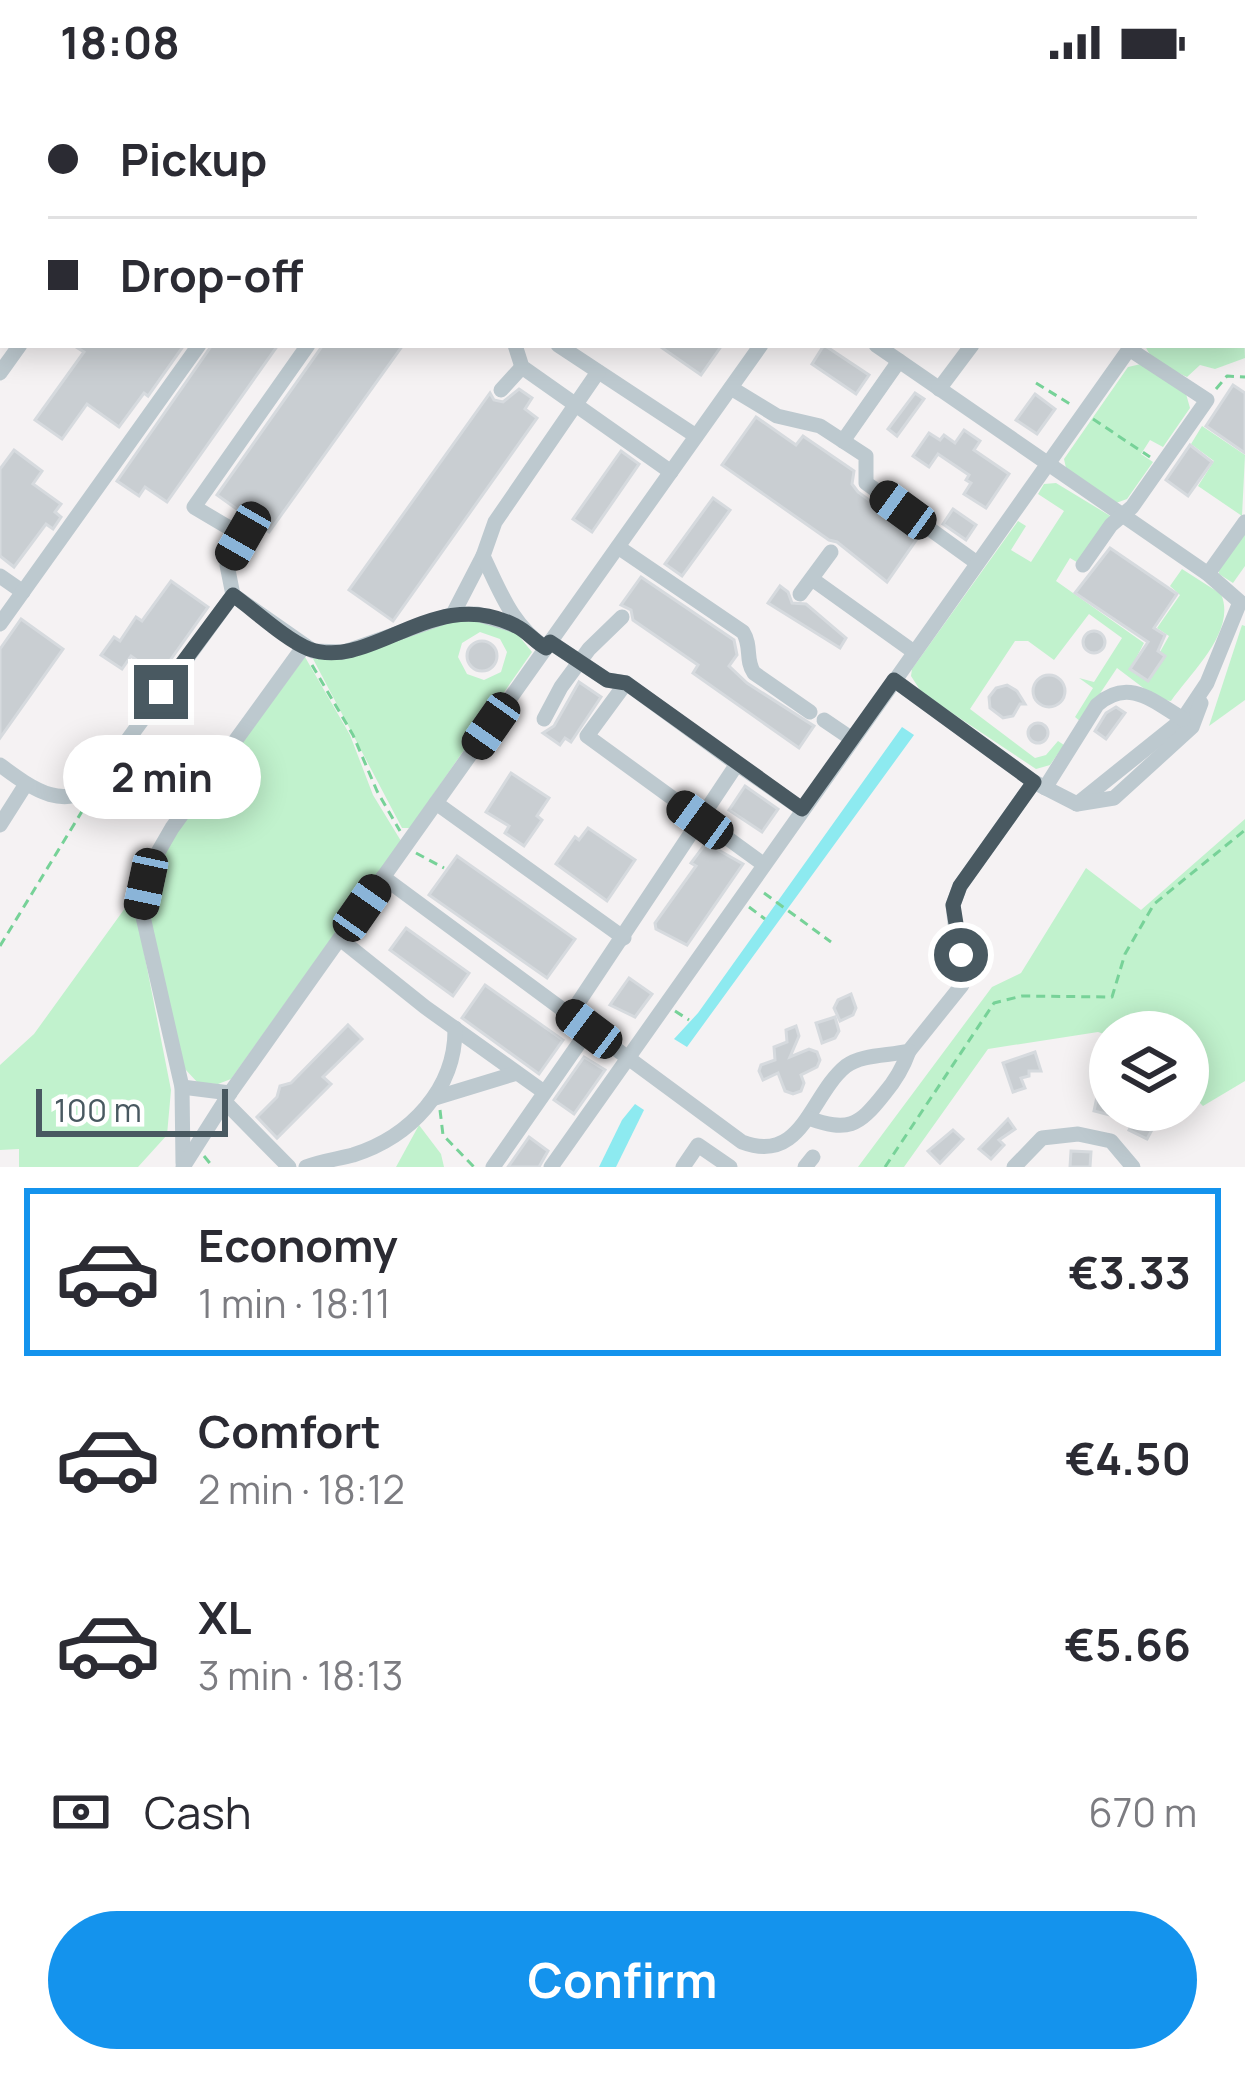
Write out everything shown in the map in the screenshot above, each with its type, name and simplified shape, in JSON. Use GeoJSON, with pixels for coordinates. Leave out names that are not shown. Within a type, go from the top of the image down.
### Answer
{"type":"FeatureCollection","features":[{"type":"Feature","properties":{"kind":"street"},"geometry":{"type":"LineString","coordinates":[[0,374],[18,348]]}},
{"type":"Feature","properties":{"kind":"street"},"geometry":{"type":"LineString","coordinates":[[0,624],[197,348]]}},
{"type":"Feature","properties":{"kind":"street"},"geometry":{"type":"LineString","coordinates":[[306,348],[194,507],[243,536],[227,565],[233,595],[313,651],[344,652],[453,614],[477,614],[520,627],[607,680],[626,683],[802,809]]}},
{"type":"Feature","properties":{"kind":"street"},"geometry":{"type":"LineString","coordinates":[[516,348],[522,367],[671,472]]}},
{"type":"Feature","properties":{"kind":"street"},"geometry":{"type":"LineString","coordinates":[[562,348],[696,436]]}},
{"type":"Feature","properties":{"kind":"street"},"geometry":{"type":"LineString","coordinates":[[183,1167],[758,348]]}},
{"type":"Feature","properties":{"kind":"street"},"geometry":{"type":"LineString","coordinates":[[880,348],[1208,574],[1240,602],[1192,727],[1114,798],[1077,804],[1040,785],[894,680]]}},
{"type":"Feature","properties":{"kind":"street"},"geometry":{"type":"LineString","coordinates":[[939,389],[970,348]]}},
{"type":"Feature","properties":{"kind":"street"},"geometry":{"type":"LineString","coordinates":[[551,1167],[1130,348]]}},
{"type":"Feature","properties":{"kind":"street"},"geometry":{"type":"LineString","coordinates":[[1083,565],[1208,400],[1132,348]]}},
{"type":"Feature","properties":{"kind":"street"},"geometry":{"type":"LineString","coordinates":[[843,441],[899,361]]}},
{"type":"Feature","properties":{"kind":"street"},"geometry":{"type":"LineString","coordinates":[[501,390],[522,367]]}},
{"type":"Feature","properties":{"kind":"street"},"geometry":{"type":"LineString","coordinates":[[453,614],[495,522],[598,372]]}},
{"type":"Feature","properties":{"kind":"street"},"geometry":{"type":"LineString","coordinates":[[730,388],[777,416],[820,426],[866,456],[866,483],[977,563]]}},
{"type":"Feature","properties":{"kind":"street"},"geometry":{"type":"LineString","coordinates":[[1208,574],[1245,522]]}},
{"type":"Feature","properties":{"kind":"street"},"geometry":{"type":"LineString","coordinates":[[618,547],[742,632],[749,642],[749,665],[754,673],[852,739]]}},
{"type":"Feature","properties":{"kind":"street"},"geometry":{"type":"LineString","coordinates":[[800,594],[831,552]]}},
{"type":"Feature","properties":{"kind":"street"},"geometry":{"type":"LineString","coordinates":[[483,556],[520,627]]}},
{"type":"Feature","properties":{"kind":"street"},"geometry":{"type":"LineString","coordinates":[[0,576],[22,592]]}},
{"type":"Feature","properties":{"kind":"street"},"geometry":{"type":"LineString","coordinates":[[812,578],[914,652]]}},
{"type":"Feature","properties":{"kind":"street"},"geometry":{"type":"LineString","coordinates":[[0,765],[37,793],[78,796],[90,790],[233,595]]}},
{"type":"Feature","properties":{"kind":"street"},"geometry":{"type":"LineString","coordinates":[[544,719],[580,662],[622,617]]}},
{"type":"Feature","properties":{"kind":"street"},"geometry":{"type":"LineString","coordinates":[[183,1167],[182,1087],[143,925],[146,884],[172,828],[304,646]]}},
{"type":"Feature","properties":{"kind":"street"},"geometry":{"type":"LineString","coordinates":[[626,683],[587,736],[763,864]]}},
{"type":"Feature","properties":{"kind":"street"},"geometry":{"type":"LineString","coordinates":[[1077,804],[1183,719],[1208,683]]}},
{"type":"Feature","properties":{"kind":"street"},"geometry":{"type":"LineString","coordinates":[[808,1118],[833,1126],[866,1118],[902,1072],[909,1051],[962,986],[953,905],[960,886],[1097,705],[1108,694],[1135,691],[1183,719]]}},
{"type":"Feature","properties":{"kind":"street"},"geometry":{"type":"LineString","coordinates":[[570,1015],[737,764]]}},
{"type":"Feature","properties":{"kind":"street"},"geometry":{"type":"LineString","coordinates":[[0,825],[26,784]]}},
{"type":"Feature","properties":{"kind":"street"},"geometry":{"type":"LineString","coordinates":[[436,803],[624,938]]}},
{"type":"Feature","properties":{"kind":"street"},"geometry":{"type":"LineString","coordinates":[[383,877],[730,1132],[760,1148],[788,1140],[842,1069],[858,1058],[909,1051]]}},
{"type":"Feature","properties":{"kind":"street"},"geometry":{"type":"LineString","coordinates":[[340,939],[544,1092]]}},
{"type":"Feature","properties":{"kind":"street"},"geometry":{"type":"LineString","coordinates":[[306,1167],[379,1144],[406,1126],[435,1098],[452,1064],[455,1028]]}},
{"type":"Feature","properties":{"kind":"street"},"geometry":{"type":"LineString","coordinates":[[493,1167],[589,1029]]}},
{"type":"Feature","properties":{"kind":"street"},"geometry":{"type":"LineString","coordinates":[[435,1098],[517,1072]]}},
{"type":"Feature","properties":{"kind":"street"},"geometry":{"type":"LineString","coordinates":[[182,1087],[228,1098],[289,1167]]}},
{"type":"Feature","properties":{"kind":"street"},"geometry":{"type":"LineString","coordinates":[[713,1156],[730,1132]]}},
{"type":"Feature","properties":{"kind":"street"},"geometry":{"type":"LineString","coordinates":[[1014,1167],[1042,1138],[1078,1134],[1111,1141],[1133,1167]]}},
{"type":"Feature","properties":{"kind":"street"},"geometry":{"type":"LineString","coordinates":[[683,1167],[698,1145],[730,1167]]}},
{"type":"Feature","properties":{"kind":"path"},"geometry":{"type":"LineString","coordinates":[[1208,400],[1227,376],[1245,377]]}},
{"type":"Feature","properties":{"kind":"path"},"geometry":{"type":"LineString","coordinates":[[1036,382],[1162,464]]}},
{"type":"Feature","properties":{"kind":"path"},"geometry":{"type":"LineString","coordinates":[[304,646],[407,844],[444,868]]}},
{"type":"Feature","properties":{"kind":"path"},"geometry":{"type":"LineString","coordinates":[[0,946],[78,820],[90,790]]}},
{"type":"Feature","properties":{"kind":"path"},"geometry":{"type":"LineString","coordinates":[[886,1167],[994,1003],[1022,995],[1112,998],[1125,954],[1154,904],[1245,830]]}},
{"type":"Feature","properties":{"kind":"path"},"geometry":{"type":"LineString","coordinates":[[767,896],[830,941]]}},
{"type":"Feature","properties":{"kind":"path"},"geometry":{"type":"LineString","coordinates":[[435,1098],[443,1135],[474,1167]]}},
{"type":"Feature","properties":{"kind":"green space"},"geometry":{"type":"Polygon","coordinates":[[[1245,348],[1245,358],[1215,369],[1200,365],[1187,377],[1162,365],[1148,351],[1245,348]]]}},
{"type":"Feature","properties":{"kind":"green space"},"geometry":{"type":"Polygon","coordinates":[[[1141,364],[1186,394],[1190,408],[1163,447],[1150,440],[1141,454],[1153,462],[1127,499],[1116,503],[1066,468],[1064,459],[1128,367],[1141,364]]]}},
{"type":"Feature","properties":{"kind":"green space"},"geometry":{"type":"Polygon","coordinates":[[[1202,426],[1245,455],[1242,516],[1198,486],[1214,461],[1191,444],[1202,426]]]}},
{"type":"Feature","properties":{"kind":"green space"},"geometry":{"type":"Polygon","coordinates":[[[1056,483],[1112,517],[1080,564],[1070,558],[1056,581],[1144,643],[1130,670],[1148,681],[1165,656],[1160,652],[1169,636],[1157,628],[1180,595],[1170,586],[1182,569],[1221,594],[1224,608],[1210,650],[1171,701],[1158,699],[1117,668],[1081,722],[1075,717],[1093,688],[1079,678],[1094,682],[1122,638],[1089,614],[1054,660],[1028,641],[1015,641],[970,709],[1035,758],[1046,755],[1058,741],[1064,745],[1050,765],[1036,769],[922,693],[911,676],[1018,521],[1026,526],[1011,550],[1031,562],[1064,511],[1038,494],[1044,484],[1056,483]]]}},
{"type":"Feature","properties":{"kind":"green space"},"geometry":{"type":"Polygon","coordinates":[[[1245,531],[1245,566],[1233,583],[1219,574],[1219,566],[1245,531]]]}},
{"type":"Feature","properties":{"kind":"green space"},"geometry":{"type":"Polygon","coordinates":[[[476,618],[514,630],[532,652],[410,828],[402,828],[311,655],[414,628],[476,618]],[[480,632],[462,643],[458,657],[467,674],[484,680],[501,672],[507,652],[500,639],[480,632]]]}},
{"type":"Feature","properties":{"kind":"green space"},"geometry":{"type":"Polygon","coordinates":[[[1242,625],[1245,700],[1209,726],[1242,625]]]}},
{"type":"Feature","properties":{"kind":"green space"},"geometry":{"type":"Polygon","coordinates":[[[305,657],[350,735],[373,795],[401,841],[231,1079],[198,1083],[185,1069],[145,914],[160,854],[305,657]]]}},
{"type":"Feature","properties":{"kind":"green space"},"geometry":{"type":"Polygon","coordinates":[[[1245,819],[1245,1081],[1209,1102],[1209,1011],[1089,1011],[1089,1033],[988,1049],[904,1167],[858,1167],[992,987],[1021,973],[1086,868],[1141,910],[1245,819]]]}},
{"type":"Feature","properties":{"kind":"green space"},"geometry":{"type":"Polygon","coordinates":[[[141,886],[138,922],[171,1090],[167,1135],[138,1167],[19,1167],[19,1149],[0,1150],[0,1065],[34,1034],[141,886]]]}},
{"type":"Feature","properties":{"kind":"green space"},"geometry":{"type":"Polygon","coordinates":[[[419,1125],[441,1154],[444,1167],[396,1167],[419,1125]]]}},
{"type":"Feature","properties":{"kind":"water"},"geometry":{"type":"Polygon","coordinates":[[[902,727],[914,735],[687,1047],[674,1039],[698,1013],[902,727]]]}},
{"type":"Feature","properties":{"kind":"water"},"geometry":{"type":"Polygon","coordinates":[[[635,1104],[644,1110],[616,1167],[599,1167],[622,1120],[635,1104]]]}},
{"type":"Feature","properties":{"kind":"building"},"geometry":{"type":"Polygon","coordinates":[[[78,348],[182,348],[119,427],[87,404],[62,439],[35,420],[84,352],[78,348]]]}},
{"type":"Feature","properties":{"kind":"building"},"geometry":{"type":"Polygon","coordinates":[[[210,348],[276,348],[167,502],[145,487],[139,496],[117,481],[210,348]]]}},
{"type":"Feature","properties":{"kind":"building"},"geometry":{"type":"Polygon","coordinates":[[[321,348],[401,348],[269,532],[217,495],[321,348]]]}},
{"type":"Feature","properties":{"kind":"building"},"geometry":{"type":"Polygon","coordinates":[[[662,348],[720,348],[701,375],[662,348]]]}},
{"type":"Feature","properties":{"kind":"building"},"geometry":{"type":"Polygon","coordinates":[[[822,348],[828,348],[869,375],[856,394],[812,364],[822,348]]]}},
{"type":"Feature","properties":{"kind":"building"},"geometry":{"type":"Polygon","coordinates":[[[1233,385],[1245,393],[1245,453],[1206,426],[1233,385]]]}},
{"type":"Feature","properties":{"kind":"building"},"geometry":{"type":"Polygon","coordinates":[[[519,389],[532,398],[525,409],[537,418],[393,621],[349,590],[490,393],[503,402],[519,389]]]}},
{"type":"Feature","properties":{"kind":"building"},"geometry":{"type":"Polygon","coordinates":[[[915,393],[924,399],[897,436],[888,429],[915,393]]]}},
{"type":"Feature","properties":{"kind":"building"},"geometry":{"type":"Polygon","coordinates":[[[1035,394],[1055,409],[1037,434],[1016,420],[1035,394]]]}},
{"type":"Feature","properties":{"kind":"building"},"geometry":{"type":"Polygon","coordinates":[[[756,417],[796,445],[803,436],[854,471],[852,484],[858,492],[919,536],[887,582],[837,542],[722,465],[756,417]]]}},
{"type":"Feature","properties":{"kind":"building"},"geometry":{"type":"Polygon","coordinates":[[[964,430],[980,441],[974,450],[1009,474],[986,508],[964,494],[971,483],[966,480],[969,475],[938,454],[929,467],[913,456],[929,433],[955,443],[964,430]]]}},
{"type":"Feature","properties":{"kind":"building"},"geometry":{"type":"Polygon","coordinates":[[[1190,445],[1212,462],[1188,496],[1166,480],[1190,445]]]}},
{"type":"Feature","properties":{"kind":"building"},"geometry":{"type":"Polygon","coordinates":[[[14,450],[42,471],[33,484],[61,504],[55,512],[61,517],[53,529],[46,524],[14,567],[0,556],[0,469],[14,450]]]}},
{"type":"Feature","properties":{"kind":"building"},"geometry":{"type":"Polygon","coordinates":[[[621,451],[639,464],[592,532],[573,519],[621,451]]]}},
{"type":"Feature","properties":{"kind":"building"},"geometry":{"type":"Polygon","coordinates":[[[713,498],[730,510],[682,576],[665,564],[713,498]]]}},
{"type":"Feature","properties":{"kind":"building"},"geometry":{"type":"Polygon","coordinates":[[[953,509],[976,525],[966,540],[943,524],[953,509]]]}},
{"type":"Feature","properties":{"kind":"building"},"geometry":{"type":"Polygon","coordinates":[[[1110,548],[1177,594],[1154,628],[1165,635],[1158,651],[1165,656],[1148,681],[1130,669],[1148,642],[1075,593],[1110,548]]]}},
{"type":"Feature","properties":{"kind":"building"},"geometry":{"type":"Polygon","coordinates":[[[641,577],[734,640],[737,655],[729,666],[814,726],[799,748],[693,673],[698,665],[633,620],[631,610],[621,605],[641,577]]]}},
{"type":"Feature","properties":{"kind":"building"},"geometry":{"type":"Polygon","coordinates":[[[171,581],[208,607],[159,676],[131,656],[122,669],[101,655],[114,637],[120,641],[136,617],[142,621],[171,581]]]}},
{"type":"Feature","properties":{"kind":"building"},"geometry":{"type":"Polygon","coordinates":[[[780,586],[792,603],[806,604],[846,638],[840,648],[768,603],[780,586]]]}},
{"type":"Feature","properties":{"kind":"building"},"geometry":{"type":"Polygon","coordinates":[[[21,619],[63,649],[0,738],[0,649],[21,619]]]}},
{"type":"Feature","properties":{"kind":"building"},"geometry":{"type":"Polygon","coordinates":[[[1094,631],[1105,642],[1094,653],[1083,642],[1094,631]]]}},
{"type":"Feature","properties":{"kind":"building"},"geometry":{"type":"Polygon","coordinates":[[[482,641],[493,645],[497,656],[493,667],[482,671],[471,667],[467,656],[471,645],[482,641]]]}},
{"type":"Feature","properties":{"kind":"building"},"geometry":{"type":"Polygon","coordinates":[[[1049,675],[1060,680],[1065,691],[1060,702],[1049,707],[1038,702],[1033,691],[1038,680],[1049,675]]]}},
{"type":"Feature","properties":{"kind":"building"},"geometry":{"type":"Polygon","coordinates":[[[579,682],[601,697],[571,742],[565,738],[560,745],[543,733],[554,726],[579,682]]]}},
{"type":"Feature","properties":{"kind":"building"},"geometry":{"type":"Polygon","coordinates":[[[1007,685],[1025,704],[1013,716],[1003,718],[990,708],[989,697],[996,688],[1007,685]]]}},
{"type":"Feature","properties":{"kind":"building"},"geometry":{"type":"Polygon","coordinates":[[[1116,707],[1125,713],[1106,739],[1095,731],[1116,707]]]}},
{"type":"Feature","properties":{"kind":"building"},"geometry":{"type":"Polygon","coordinates":[[[1038,723],[1048,733],[1038,743],[1028,733],[1038,723]]]}},
{"type":"Feature","properties":{"kind":"building"},"geometry":{"type":"Polygon","coordinates":[[[511,773],[549,798],[537,816],[542,820],[524,846],[505,833],[509,826],[486,812],[511,773]]]}},
{"type":"Feature","properties":{"kind":"building"},"geometry":{"type":"Polygon","coordinates":[[[745,786],[778,809],[762,832],[729,810],[745,786]]]}},
{"type":"Feature","properties":{"kind":"building"},"geometry":{"type":"Polygon","coordinates":[[[588,828],[635,860],[607,901],[556,864],[575,837],[579,840],[588,828]]]}},
{"type":"Feature","properties":{"kind":"building"},"geometry":{"type":"Polygon","coordinates":[[[706,843],[743,864],[687,945],[656,929],[655,923],[696,866],[691,863],[706,843]]]}},
{"type":"Feature","properties":{"kind":"building"},"geometry":{"type":"Polygon","coordinates":[[[457,856],[575,939],[547,978],[429,895],[457,856]]]}},
{"type":"Feature","properties":{"kind":"building"},"geometry":{"type":"Polygon","coordinates":[[[406,928],[469,973],[453,996],[390,950],[406,928]]]}},
{"type":"Feature","properties":{"kind":"building"},"geometry":{"type":"Polygon","coordinates":[[[629,978],[652,994],[635,1017],[610,1005],[629,978]]]}},
{"type":"Feature","properties":{"kind":"building"},"geometry":{"type":"Polygon","coordinates":[[[485,985],[563,1040],[539,1074],[462,1018],[485,985]]]}},
{"type":"Feature","properties":{"kind":"building"},"geometry":{"type":"Polygon","coordinates":[[[851,994],[856,1008],[840,1021],[834,1008],[838,1000],[851,994]]]}},
{"type":"Feature","properties":{"kind":"building"},"geometry":{"type":"Polygon","coordinates":[[[835,1017],[839,1031],[822,1043],[816,1023],[835,1017]]]}},
{"type":"Feature","properties":{"kind":"building"},"geometry":{"type":"Polygon","coordinates":[[[348,1025],[362,1039],[323,1077],[331,1084],[277,1138],[257,1117],[277,1097],[280,1086],[291,1083],[348,1025]]]}},
{"type":"Feature","properties":{"kind":"building"},"geometry":{"type":"Polygon","coordinates":[[[796,1026],[799,1036],[790,1057],[809,1049],[820,1060],[817,1067],[801,1075],[801,1091],[793,1094],[785,1091],[778,1073],[763,1080],[759,1071],[761,1065],[775,1060],[774,1047],[787,1042],[786,1030],[796,1026]]]}},
{"type":"Feature","properties":{"kind":"building"},"geometry":{"type":"Polygon","coordinates":[[[1035,1052],[1041,1071],[1029,1071],[1029,1076],[1021,1078],[1025,1088],[1013,1092],[1003,1063],[1035,1052]]]}},
{"type":"Feature","properties":{"kind":"building"},"geometry":{"type":"Polygon","coordinates":[[[584,1057],[605,1070],[574,1114],[554,1100],[584,1057]]]}},
{"type":"Feature","properties":{"kind":"building"},"geometry":{"type":"Polygon","coordinates":[[[1008,1119],[1015,1129],[999,1140],[1004,1145],[991,1159],[979,1149],[1008,1119]]]}},
{"type":"Feature","properties":{"kind":"building"},"geometry":{"type":"Polygon","coordinates":[[[953,1130],[963,1139],[940,1163],[928,1151],[953,1130]]]}},
{"type":"Feature","properties":{"kind":"building"},"geometry":{"type":"Polygon","coordinates":[[[529,1137],[548,1151],[539,1167],[508,1167],[529,1137]]]}},
{"type":"Feature","properties":{"kind":"building"},"geometry":{"type":"Polygon","coordinates":[[[1071,1151],[1091,1152],[1090,1167],[1070,1167],[1071,1151]]]}},
{"type":"Feature","properties":{"kind":"route"},"geometry":{"type":"LineString","coordinates":[[161,692],[233,595],[313,651],[344,652],[435,617],[495,617],[520,627],[546,648],[550,642],[607,680],[626,683],[802,809],[894,680],[1034,782],[960,886],[953,905],[961,955]]}}]}
